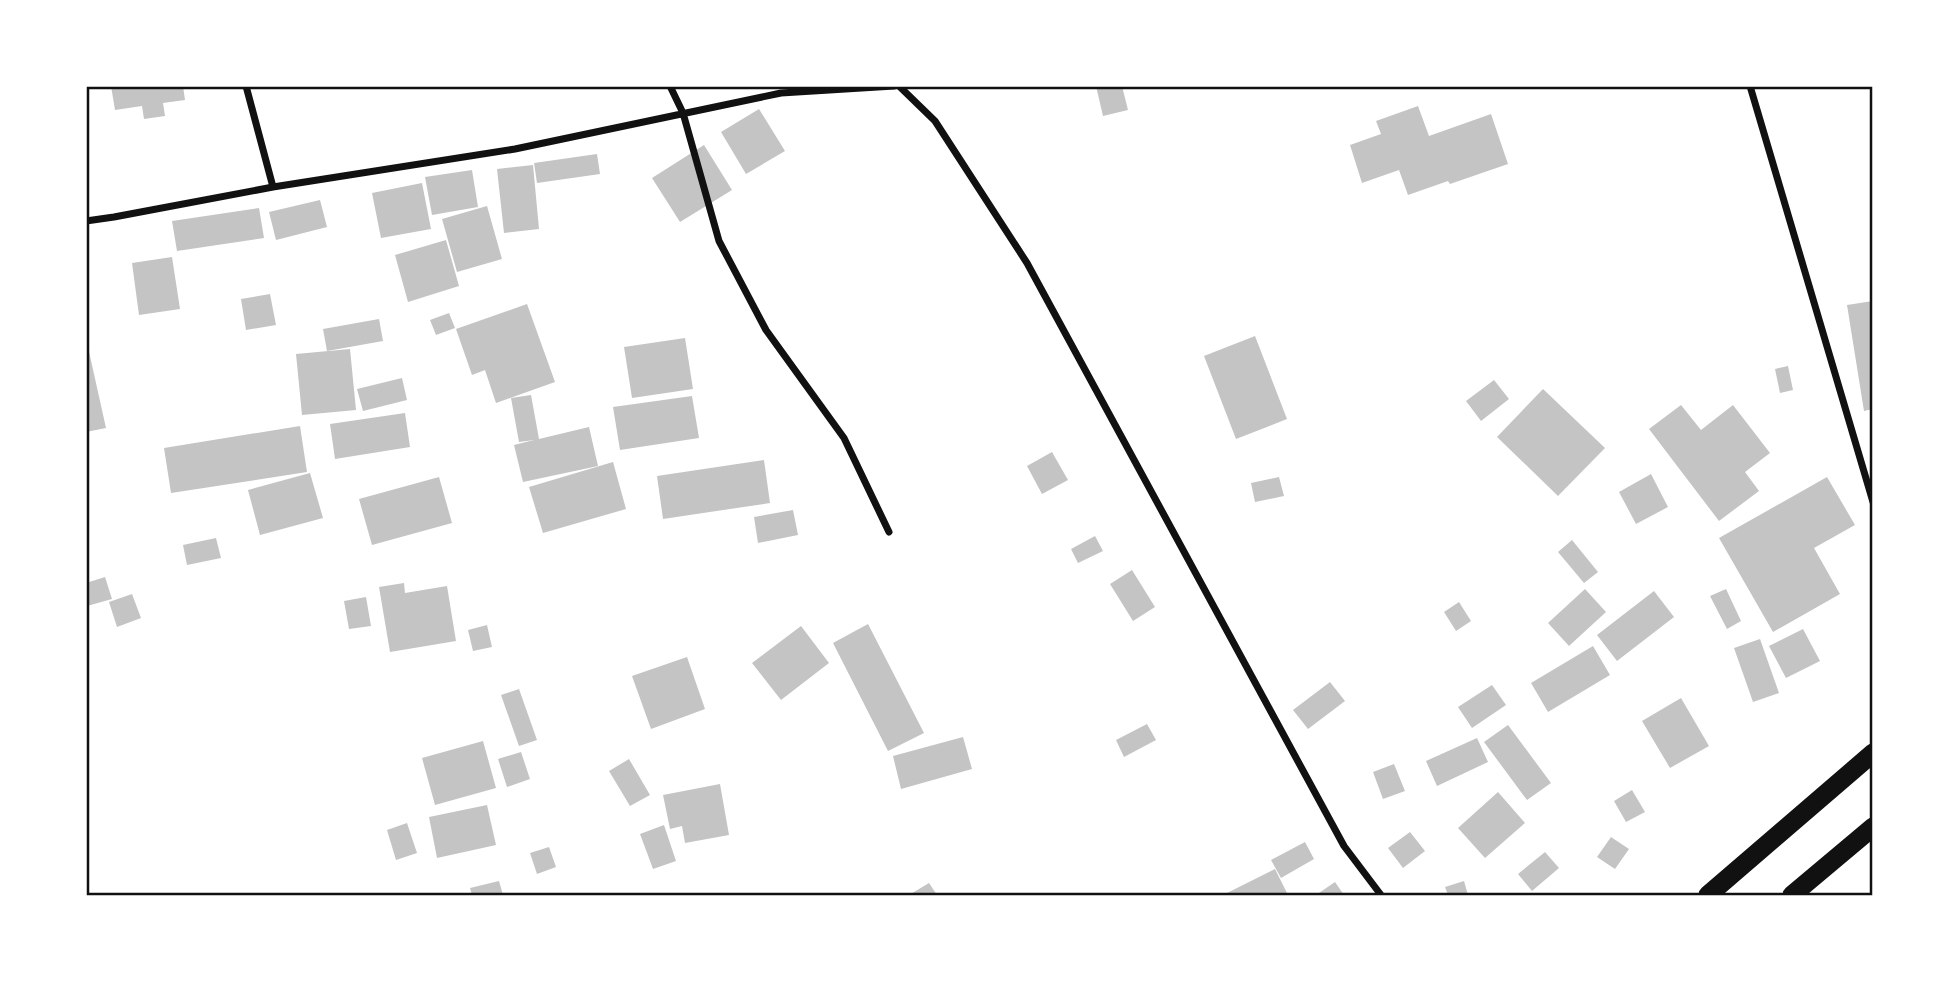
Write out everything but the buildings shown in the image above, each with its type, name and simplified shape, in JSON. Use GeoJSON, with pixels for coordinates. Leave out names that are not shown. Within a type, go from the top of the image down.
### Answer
{"type":"FeatureCollection","features":[{"type":"Feature","properties":{"kind":"highway"},"geometry":{"type":"LineString","coordinates":[[1708,895],[1873,753]]}},
{"type":"Feature","properties":{"kind":"highway"},"geometry":{"type":"LineString","coordinates":[[1792,895],[1873,827]]}},
{"type":"Feature","properties":{"kind":"street"},"geometry":{"type":"LineString","coordinates":[[246,86],[273,187]]}},
{"type":"Feature","properties":{"kind":"street"},"geometry":{"type":"LineString","coordinates":[[670,86],[683,113],[719,241],[766,330],[844,438],[889,531]]}},
{"type":"Feature","properties":{"kind":"street"},"geometry":{"type":"LineString","coordinates":[[86,221],[273,187],[515,149],[781,93],[897,86],[935,121],[1027,262],[1345,846],[1381,895]]}},
{"type":"Feature","properties":{"kind":"street"},"geometry":{"type":"LineString","coordinates":[[1749,86],[1873,502]]}}]}
